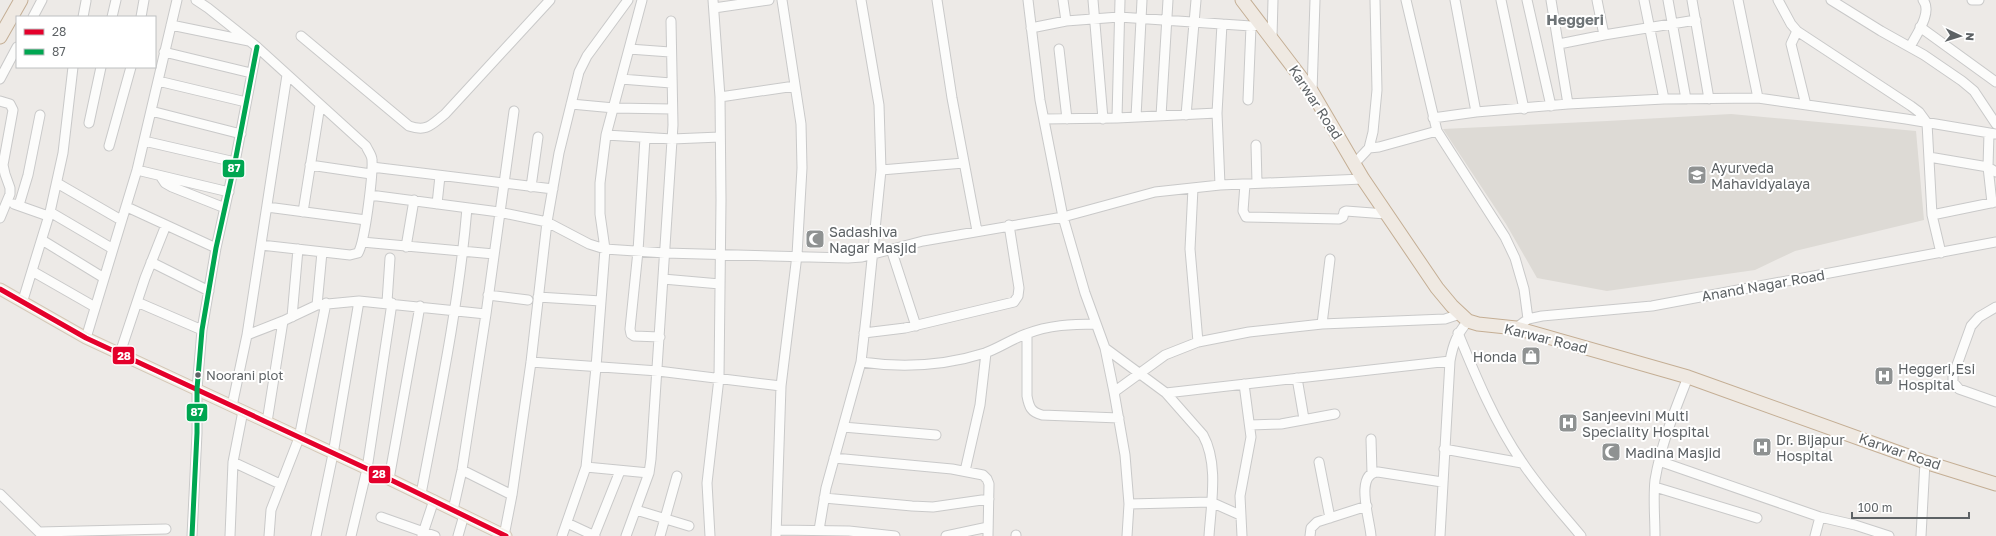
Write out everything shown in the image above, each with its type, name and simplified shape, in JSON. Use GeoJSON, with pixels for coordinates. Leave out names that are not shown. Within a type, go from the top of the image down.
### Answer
{"type":"FeatureCollection","features":[{"type":"Feature","properties":{"kind":"highway"},"geometry":{"type":"LineString","coordinates":[[0,37],[21,0]]}},
{"type":"Feature","properties":{"kind":"highway","name":"Karwar Road"},"geometry":{"type":"LineString","coordinates":[[1242,0],[1257,26],[1272,37],[1312,92],[1363,179],[1437,288],[1464,318],[1478,324],[1516,328],[1688,377],[1925,462],[1996,484]]}},
{"type":"Feature","properties":{"kind":"main road"},"geometry":{"type":"LineString","coordinates":[[0,289],[23,300],[86,338],[434,500],[505,536]]}},
{"type":"Feature","properties":{"kind":"street"},"geometry":{"type":"LineString","coordinates":[[34,16],[42,0]]}},
{"type":"Feature","properties":{"kind":"street"},"geometry":{"type":"LineString","coordinates":[[112,16],[116,0]]}},
{"type":"Feature","properties":{"kind":"street"},"geometry":{"type":"LineString","coordinates":[[141,16],[144,0]]}},
{"type":"Feature","properties":{"kind":"street"},"geometry":{"type":"LineString","coordinates":[[86,338],[137,170],[177,0]]}},
{"type":"Feature","properties":{"kind":"street"},"geometry":{"type":"LineString","coordinates":[[196,0],[257,47],[366,146],[372,160],[370,195],[361,249],[355,254],[261,245]]}},
{"type":"Feature","properties":{"kind":"street"},"geometry":{"type":"LineString","coordinates":[[301,36],[409,126],[419,129],[428,128],[445,114],[550,0]]}},
{"type":"Feature","properties":{"kind":"street"},"geometry":{"type":"LineString","coordinates":[[505,536],[531,362],[538,297],[553,189],[571,104],[579,72],[587,56],[628,0]]}},
{"type":"Feature","properties":{"kind":"street"},"geometry":{"type":"LineString","coordinates":[[562,536],[586,467],[601,301],[604,249],[600,214],[600,182],[606,135],[642,0]]}},
{"type":"Feature","properties":{"kind":"street"},"geometry":{"type":"LineString","coordinates":[[710,536],[707,483],[719,378],[720,284],[720,97],[713,4],[769,0]]}},
{"type":"Feature","properties":{"kind":"street"},"geometry":{"type":"LineString","coordinates":[[782,0],[801,124],[802,168],[797,255],[781,386],[776,533],[819,530],[895,536]]}},
{"type":"Feature","properties":{"kind":"street"},"geometry":{"type":"LineString","coordinates":[[819,530],[824,498],[860,362],[880,170],[878,105],[861,0]]}},
{"type":"Feature","properties":{"kind":"street"},"geometry":{"type":"LineString","coordinates":[[937,0],[964,163],[977,231]]}},
{"type":"Feature","properties":{"kind":"street"},"geometry":{"type":"LineString","coordinates":[[1028,0],[1044,119],[1063,217],[1085,293],[1105,348],[1114,392],[1125,455],[1130,504],[1127,536]]}},
{"type":"Feature","properties":{"kind":"street"},"geometry":{"type":"LineString","coordinates":[[1063,0],[1066,21]]}},
{"type":"Feature","properties":{"kind":"street"},"geometry":{"type":"LineString","coordinates":[[1093,0],[1096,18],[1103,119]]}},
{"type":"Feature","properties":{"kind":"street"},"geometry":{"type":"LineString","coordinates":[[1117,118],[1120,0]]}},
{"type":"Feature","properties":{"kind":"street"},"geometry":{"type":"LineString","coordinates":[[1136,117],[1142,0]]}},
{"type":"Feature","properties":{"kind":"street"},"geometry":{"type":"LineString","coordinates":[[1160,116],[1168,0]]}},
{"type":"Feature","properties":{"kind":"street"},"geometry":{"type":"LineString","coordinates":[[1186,115],[1196,0]]}},
{"type":"Feature","properties":{"kind":"street"},"geometry":{"type":"LineString","coordinates":[[1272,37],[1273,0]]}},
{"type":"Feature","properties":{"kind":"street"},"geometry":{"type":"LineString","coordinates":[[1312,92],[1315,0]]}},
{"type":"Feature","properties":{"kind":"street"},"geometry":{"type":"LineString","coordinates":[[1354,164],[1369,148],[1373,132],[1377,90],[1375,0]]}},
{"type":"Feature","properties":{"kind":"street"},"geometry":{"type":"LineString","coordinates":[[1406,0],[1437,131],[1505,237],[1515,258],[1524,289],[1528,319],[1516,328]]}},
{"type":"Feature","properties":{"kind":"street"},"geometry":{"type":"LineString","coordinates":[[1455,0],[1476,112]]}},
{"type":"Feature","properties":{"kind":"street"},"geometry":{"type":"LineString","coordinates":[[1501,0],[1524,109]]}},
{"type":"Feature","properties":{"kind":"street"},"geometry":{"type":"LineString","coordinates":[[1527,0],[1551,106]]}},
{"type":"Feature","properties":{"kind":"street"},"geometry":{"type":"LineString","coordinates":[[1551,0],[1568,104]]}},
{"type":"Feature","properties":{"kind":"street"},"geometry":{"type":"LineString","coordinates":[[1597,0],[1604,35]]}},
{"type":"Feature","properties":{"kind":"street"},"geometry":{"type":"LineString","coordinates":[[1644,0],[1664,99]]}},
{"type":"Feature","properties":{"kind":"street"},"geometry":{"type":"LineString","coordinates":[[1668,0],[1686,99]]}},
{"type":"Feature","properties":{"kind":"street"},"geometry":{"type":"LineString","coordinates":[[1692,0],[1709,99]]}},
{"type":"Feature","properties":{"kind":"street"},"geometry":{"type":"LineString","coordinates":[[1738,0],[1758,98]]}},
{"type":"Feature","properties":{"kind":"street"},"geometry":{"type":"LineString","coordinates":[[1778,0],[1791,24],[1797,30],[1911,106],[1919,112],[1927,122],[1932,215],[1941,253]]}},
{"type":"Feature","properties":{"kind":"street"},"geometry":{"type":"LineString","coordinates":[[1831,0],[1949,72],[1974,91],[1996,124]]}},
{"type":"Feature","properties":{"kind":"street"},"geometry":{"type":"LineString","coordinates":[[1910,47],[1920,26],[1926,8],[1923,0]]}},
{"type":"Feature","properties":{"kind":"street"},"geometry":{"type":"LineString","coordinates":[[1972,0],[1979,0]]}},
{"type":"Feature","properties":{"kind":"street"},"geometry":{"type":"LineString","coordinates":[[83,16],[86,1]]}},
{"type":"Feature","properties":{"kind":"street"},"geometry":{"type":"LineString","coordinates":[[1031,28],[1066,21],[1119,17],[1257,26],[1248,100]]}},
{"type":"Feature","properties":{"kind":"street"},"geometry":{"type":"LineString","coordinates":[[626,536],[649,473],[658,371],[672,139],[670,52],[671,20]]}},
{"type":"Feature","properties":{"kind":"street"},"geometry":{"type":"LineString","coordinates":[[1559,44],[1696,20]]}},
{"type":"Feature","properties":{"kind":"street"},"geometry":{"type":"LineString","coordinates":[[1220,185],[1217,113],[1222,24]]}},
{"type":"Feature","properties":{"kind":"street"},"geometry":{"type":"LineString","coordinates":[[171,25],[249,41]]}},
{"type":"Feature","properties":{"kind":"street"},"geometry":{"type":"LineString","coordinates":[[1920,26],[1996,82]]}},
{"type":"Feature","properties":{"kind":"street"},"geometry":{"type":"LineString","coordinates":[[1797,30],[1792,39],[1792,50],[1806,104]]}},
{"type":"Feature","properties":{"kind":"street"},"geometry":{"type":"LineString","coordinates":[[192,536],[197,433],[197,389],[202,330],[216,248],[229,192],[257,47]]}},
{"type":"Feature","properties":{"kind":"street"},"geometry":{"type":"LineString","coordinates":[[0,79],[16,49]]}},
{"type":"Feature","properties":{"kind":"street"},"geometry":{"type":"LineString","coordinates":[[629,49],[670,52]]}},
{"type":"Feature","properties":{"kind":"street"},"geometry":{"type":"LineString","coordinates":[[1059,49],[1067,119]]}},
{"type":"Feature","properties":{"kind":"street"},"geometry":{"type":"LineString","coordinates":[[164,52],[251,73]]}},
{"type":"Feature","properties":{"kind":"street"},"geometry":{"type":"LineString","coordinates":[[23,300],[42,240],[57,183],[67,126],[68,98],[73,68]]}},
{"type":"Feature","properties":{"kind":"street"},"geometry":{"type":"LineString","coordinates":[[89,122],[101,68]]}},
{"type":"Feature","properties":{"kind":"street"},"geometry":{"type":"LineString","coordinates":[[109,146],[131,68]]}},
{"type":"Feature","properties":{"kind":"street"},"geometry":{"type":"LineString","coordinates":[[232,406],[247,335],[287,75]]}},
{"type":"Feature","properties":{"kind":"street"},"geometry":{"type":"LineString","coordinates":[[622,79],[671,83]]}},
{"type":"Feature","properties":{"kind":"street"},"geometry":{"type":"LineString","coordinates":[[158,81],[246,102]]}},
{"type":"Feature","properties":{"kind":"street"},"geometry":{"type":"LineString","coordinates":[[720,97],[795,86]]}},
{"type":"Feature","properties":{"kind":"street"},"geometry":{"type":"LineString","coordinates":[[1433,118],[1476,112],[1568,104],[1664,99],[1758,98],[1927,122],[1992,134],[1994,203],[1932,215]]}},
{"type":"Feature","properties":{"kind":"street"},"geometry":{"type":"LineString","coordinates":[[0,101],[10,104],[13,110],[4,165],[5,174],[10,188],[7,201],[0,218]]}},
{"type":"Feature","properties":{"kind":"street"},"geometry":{"type":"LineString","coordinates":[[571,104],[614,108],[672,109]]}},
{"type":"Feature","properties":{"kind":"street"},"geometry":{"type":"LineString","coordinates":[[303,212],[320,105]]}},
{"type":"Feature","properties":{"kind":"street"},"geometry":{"type":"LineString","coordinates":[[151,111],[240,134]]}},
{"type":"Feature","properties":{"kind":"street"},"geometry":{"type":"LineString","coordinates":[[453,510],[462,470],[486,314],[514,111]]}},
{"type":"Feature","properties":{"kind":"street"},"geometry":{"type":"LineString","coordinates":[[1044,119],[1103,119],[1217,113]]}},
{"type":"Feature","properties":{"kind":"street"},"geometry":{"type":"LineString","coordinates":[[19,206],[28,176],[40,115]]}},
{"type":"Feature","properties":{"kind":"street"},"geometry":{"type":"LineString","coordinates":[[1369,148],[1390,144],[1437,131]]}},
{"type":"Feature","properties":{"kind":"street"},"geometry":{"type":"LineString","coordinates":[[606,135],[672,139],[720,137]]}},
{"type":"Feature","properties":{"kind":"street"},"geometry":{"type":"LineString","coordinates":[[531,187],[538,137]]}},
{"type":"Feature","properties":{"kind":"street"},"geometry":{"type":"LineString","coordinates":[[645,138],[631,334],[634,336],[660,337]]}},
{"type":"Feature","properties":{"kind":"street"},"geometry":{"type":"LineString","coordinates":[[144,141],[235,162]]}},
{"type":"Feature","properties":{"kind":"street"},"geometry":{"type":"LineString","coordinates":[[1256,145],[1257,183]]}},
{"type":"Feature","properties":{"kind":"street"},"geometry":{"type":"LineString","coordinates":[[1929,157],[1992,169]]}},
{"type":"Feature","properties":{"kind":"street"},"geometry":{"type":"LineString","coordinates":[[880,170],[964,163]]}},
{"type":"Feature","properties":{"kind":"street"},"geometry":{"type":"LineString","coordinates":[[310,165],[440,176],[553,189]]}},
{"type":"Feature","properties":{"kind":"street"},"geometry":{"type":"LineString","coordinates":[[137,170],[161,177],[229,192]]}},
{"type":"Feature","properties":{"kind":"street"},"geometry":{"type":"LineString","coordinates":[[437,204],[440,176]]}},
{"type":"Feature","properties":{"kind":"street"},"geometry":{"type":"LineString","coordinates":[[161,177],[165,183],[172,187],[225,208]]}},
{"type":"Feature","properties":{"kind":"street"},"geometry":{"type":"LineString","coordinates":[[370,195],[499,212],[548,222],[589,244],[604,249],[665,253],[797,255],[848,258],[923,241],[1009,225],[1063,217],[1155,192],[1220,185],[1363,179]]}},
{"type":"Feature","properties":{"kind":"street"},"geometry":{"type":"LineString","coordinates":[[57,183],[121,220]]}},
{"type":"Feature","properties":{"kind":"street"},"geometry":{"type":"LineString","coordinates":[[1245,184],[1243,211],[1246,217],[1338,219],[1343,217],[1344,212],[1346,211],[1386,214]]}},
{"type":"Feature","properties":{"kind":"street"},"geometry":{"type":"LineString","coordinates":[[1193,188],[1190,249],[1198,342]]}},
{"type":"Feature","properties":{"kind":"street"},"geometry":{"type":"LineString","coordinates":[[406,247],[414,200]]}},
{"type":"Feature","properties":{"kind":"street"},"geometry":{"type":"LineString","coordinates":[[7,201],[19,206],[49,214],[113,249]]}},
{"type":"Feature","properties":{"kind":"street"},"geometry":{"type":"LineString","coordinates":[[127,207],[216,248]]}},
{"type":"Feature","properties":{"kind":"street"},"geometry":{"type":"LineString","coordinates":[[267,207],[366,220]]}},
{"type":"Feature","properties":{"kind":"street"},"geometry":{"type":"LineString","coordinates":[[421,494],[455,310],[467,208]]}},
{"type":"Feature","properties":{"kind":"street"},"geometry":{"type":"LineString","coordinates":[[120,353],[151,262],[166,225]]}},
{"type":"Feature","properties":{"kind":"street"},"geometry":{"type":"LineString","coordinates":[[864,334],[916,326],[1014,302],[1018,296],[1019,288],[1009,225]]}},
{"type":"Feature","properties":{"kind":"street"},"geometry":{"type":"LineString","coordinates":[[42,240],[104,278]]}},
{"type":"Feature","properties":{"kind":"street"},"geometry":{"type":"LineString","coordinates":[[362,242],[494,254]]}},
{"type":"Feature","properties":{"kind":"street","name":"Anand Nagar Road"},"geometry":{"type":"LineString","coordinates":[[1528,319],[1652,306],[1996,242]]}},
{"type":"Feature","properties":{"kind":"street"},"geometry":{"type":"LineString","coordinates":[[292,317],[298,249]]}},
{"type":"Feature","properties":{"kind":"street"},"geometry":{"type":"LineString","coordinates":[[891,249],[916,326]]}},
{"type":"Feature","properties":{"kind":"street"},"geometry":{"type":"LineString","coordinates":[[317,305],[322,252]]}},
{"type":"Feature","properties":{"kind":"street"},"geometry":{"type":"LineString","coordinates":[[351,536],[367,469],[389,303],[390,258]]}},
{"type":"Feature","properties":{"kind":"street"},"geometry":{"type":"LineString","coordinates":[[1322,324],[1330,259]]}},
{"type":"Feature","properties":{"kind":"street"},"geometry":{"type":"LineString","coordinates":[[151,262],[209,291]]}},
{"type":"Feature","properties":{"kind":"street"},"geometry":{"type":"LineString","coordinates":[[32,270],[95,307]]}},
{"type":"Feature","properties":{"kind":"street"},"geometry":{"type":"LineString","coordinates":[[663,279],[720,284]]}},
{"type":"Feature","properties":{"kind":"street"},"geometry":{"type":"LineString","coordinates":[[488,295],[528,300]]}},
{"type":"Feature","properties":{"kind":"street"},"geometry":{"type":"LineString","coordinates":[[538,297],[601,301]]}},
{"type":"Feature","properties":{"kind":"street"},"geometry":{"type":"LineString","coordinates":[[247,335],[283,322],[317,305],[326,303],[359,301],[389,303],[486,314]]}},
{"type":"Feature","properties":{"kind":"street"},"geometry":{"type":"LineString","coordinates":[[316,536],[333,454],[359,301]]}},
{"type":"Feature","properties":{"kind":"street"},"geometry":{"type":"LineString","coordinates":[[137,302],[202,330]]}},
{"type":"Feature","properties":{"kind":"street"},"geometry":{"type":"LineString","coordinates":[[269,536],[271,510],[299,438],[326,303]]}},
{"type":"Feature","properties":{"kind":"street"},"geometry":{"type":"LineString","coordinates":[[389,479],[420,306]]}},
{"type":"Feature","properties":{"kind":"street"},"geometry":{"type":"LineString","coordinates":[[1996,307],[1979,317],[1971,326],[1953,376],[1953,382],[1959,389],[1996,402]]}},
{"type":"Feature","properties":{"kind":"street"},"geometry":{"type":"LineString","coordinates":[[1114,392],[1165,355],[1198,342],[1249,332],[1322,324],[1464,318],[1452,347],[1450,361],[1440,536]]}},
{"type":"Feature","properties":{"kind":"street"},"geometry":{"type":"LineString","coordinates":[[267,422],[283,322]]}},
{"type":"Feature","properties":{"kind":"street"},"geometry":{"type":"LineString","coordinates":[[860,362],[886,366],[928,365],[954,361],[986,352],[1026,334],[1047,327],[1096,324]]}},
{"type":"Feature","properties":{"kind":"street"},"geometry":{"type":"LineString","coordinates":[[1458,333],[1471,366],[1504,432],[1522,463],[1581,536]]}},
{"type":"Feature","properties":{"kind":"street"},"geometry":{"type":"LineString","coordinates":[[1026,334],[1027,396],[1029,407],[1033,411],[1042,415],[1118,418]]}},
{"type":"Feature","properties":{"kind":"street"},"geometry":{"type":"LineString","coordinates":[[1105,348],[1166,393],[1203,435],[1207,442],[1211,456],[1209,536]]}},
{"type":"Feature","properties":{"kind":"street"},"geometry":{"type":"LineString","coordinates":[[965,471],[980,405],[986,352]]}},
{"type":"Feature","properties":{"kind":"street"},"geometry":{"type":"LineString","coordinates":[[1166,393],[1450,361]]}},
{"type":"Feature","properties":{"kind":"street"},"geometry":{"type":"LineString","coordinates":[[531,362],[658,371],[781,386]]}},
{"type":"Feature","properties":{"kind":"street"},"geometry":{"type":"LineString","coordinates":[[1655,536],[1655,487],[1659,461],[1670,424],[1688,377]]}},
{"type":"Feature","properties":{"kind":"street"},"geometry":{"type":"LineString","coordinates":[[1297,378],[1304,419]]}},
{"type":"Feature","properties":{"kind":"street"},"geometry":{"type":"LineString","coordinates":[[1242,536],[1240,515],[1242,480],[1251,437],[1244,384]]}},
{"type":"Feature","properties":{"kind":"street"},"geometry":{"type":"LineString","coordinates":[[230,536],[232,462],[243,411]]}},
{"type":"Feature","properties":{"kind":"street"},"geometry":{"type":"LineString","coordinates":[[1250,425],[1281,424],[1335,414]]}},
{"type":"Feature","properties":{"kind":"street"},"geometry":{"type":"LineString","coordinates":[[843,427],[936,435]]}},
{"type":"Feature","properties":{"kind":"street"},"geometry":{"type":"LineString","coordinates":[[1372,439],[1372,473]]}},
{"type":"Feature","properties":{"kind":"street"},"geometry":{"type":"LineString","coordinates":[[1444,449],[1522,463]]}},
{"type":"Feature","properties":{"kind":"street"},"geometry":{"type":"LineString","coordinates":[[834,458],[965,471],[979,474],[987,478],[989,484],[988,531],[946,536]]}},
{"type":"Feature","properties":{"kind":"street"},"geometry":{"type":"LineString","coordinates":[[1659,461],[1820,518],[1855,525],[1889,536]]}},
{"type":"Feature","properties":{"kind":"street"},"geometry":{"type":"LineString","coordinates":[[232,462],[280,484]]}},
{"type":"Feature","properties":{"kind":"street"},"geometry":{"type":"LineString","coordinates":[[1320,462],[1330,518]]}},
{"type":"Feature","properties":{"kind":"street"},"geometry":{"type":"LineString","coordinates":[[1921,536],[1925,462]]}},
{"type":"Feature","properties":{"kind":"street"},"geometry":{"type":"LineString","coordinates":[[586,467],[649,473]]}},
{"type":"Feature","properties":{"kind":"street"},"geometry":{"type":"LineString","coordinates":[[462,470],[512,495]]}},
{"type":"Feature","properties":{"kind":"street"},"geometry":{"type":"LineString","coordinates":[[567,523],[595,536],[620,471]]}},
{"type":"Feature","properties":{"kind":"street"},"geometry":{"type":"LineString","coordinates":[[1371,536],[1365,498],[1365,482],[1367,476],[1372,473],[1442,482]]}},
{"type":"Feature","properties":{"kind":"street"},"geometry":{"type":"LineString","coordinates":[[660,536],[676,476]]}},
{"type":"Feature","properties":{"kind":"street"},"geometry":{"type":"LineString","coordinates":[[1655,487],[1757,518]]}},
{"type":"Feature","properties":{"kind":"street"},"geometry":{"type":"LineString","coordinates":[[0,494],[41,534],[120,533],[166,529]]}},
{"type":"Feature","properties":{"kind":"street"},"geometry":{"type":"LineString","coordinates":[[824,498],[926,506],[988,499]]}},
{"type":"Feature","properties":{"kind":"street"},"geometry":{"type":"LineString","coordinates":[[423,534],[434,500]]}},
{"type":"Feature","properties":{"kind":"street"},"geometry":{"type":"LineString","coordinates":[[1130,504],[1211,502],[1240,515]]}},
{"type":"Feature","properties":{"kind":"street"},"geometry":{"type":"LineString","coordinates":[[1310,536],[1314,524],[1367,506]]}},
{"type":"Feature","properties":{"kind":"street"},"geometry":{"type":"LineString","coordinates":[[636,510],[689,526]]}},
{"type":"Feature","properties":{"kind":"street"},"geometry":{"type":"LineString","coordinates":[[458,536],[464,515]]}},
{"type":"Feature","properties":{"kind":"street"},"geometry":{"type":"LineString","coordinates":[[381,518],[423,534],[435,536]]}},
{"type":"Feature","properties":{"kind":"street"},"geometry":{"type":"LineString","coordinates":[[1816,536],[1820,518]]}},
{"type":"Feature","properties":{"kind":"shaded area","name":"Ayurveda Mahavidyalaya"},"geometry":{"type":"Polygon","coordinates":[[[1731,114],[1916,131],[1924,220],[1795,251],[1755,270],[1607,291],[1537,278],[1506,224],[1443,129],[1607,121],[1731,114]]]}},
{"type":"Feature","properties":{"kind":"transit line","name":"87"},"geometry":{"type":"LineString","coordinates":[[192,536],[197,433],[197,389],[202,330],[216,248],[235,162],[257,47]]}},
{"type":"Feature","properties":{"kind":"transit line","name":"28"},"geometry":{"type":"LineString","coordinates":[[0,289],[86,338],[389,479],[506,536]]}},
{"type":"Feature","properties":{"kind":"place","name":"Ayurveda Mahavidyalaya"},"geometry":{"type":"Point","coordinates":[1697,175]}},
{"type":"Feature","properties":{"kind":"place","name":"Sadashiva Nagar Masjid"},"geometry":{"type":"Point","coordinates":[815,239]}},
{"type":"Feature","properties":{"kind":"place","name":"Honda"},"geometry":{"type":"Point","coordinates":[1531,356]}},
{"type":"Feature","properties":{"kind":"place","name":"Noorani plot"},"geometry":{"type":"Point","coordinates":[198,375]}},
{"type":"Feature","properties":{"kind":"place","name":"Heggeri,Esi Hospital"},"geometry":{"type":"Point","coordinates":[1884,376]}},
{"type":"Feature","properties":{"kind":"place","name":"Sanjeevini Multi Speciality Hospital"},"geometry":{"type":"Point","coordinates":[1568,423]}},
{"type":"Feature","properties":{"kind":"place","name":"Dr. Bijapur Hospital"},"geometry":{"type":"Point","coordinates":[1762,447]}},
{"type":"Feature","properties":{"kind":"place","name":"Madina Masjid"},"geometry":{"type":"Point","coordinates":[1611,452]}},
{"type":"Feature","properties":{"kind":"district","name":"Heggeri"},"geometry":{"type":"Point","coordinates":[1575,19]}}]}
